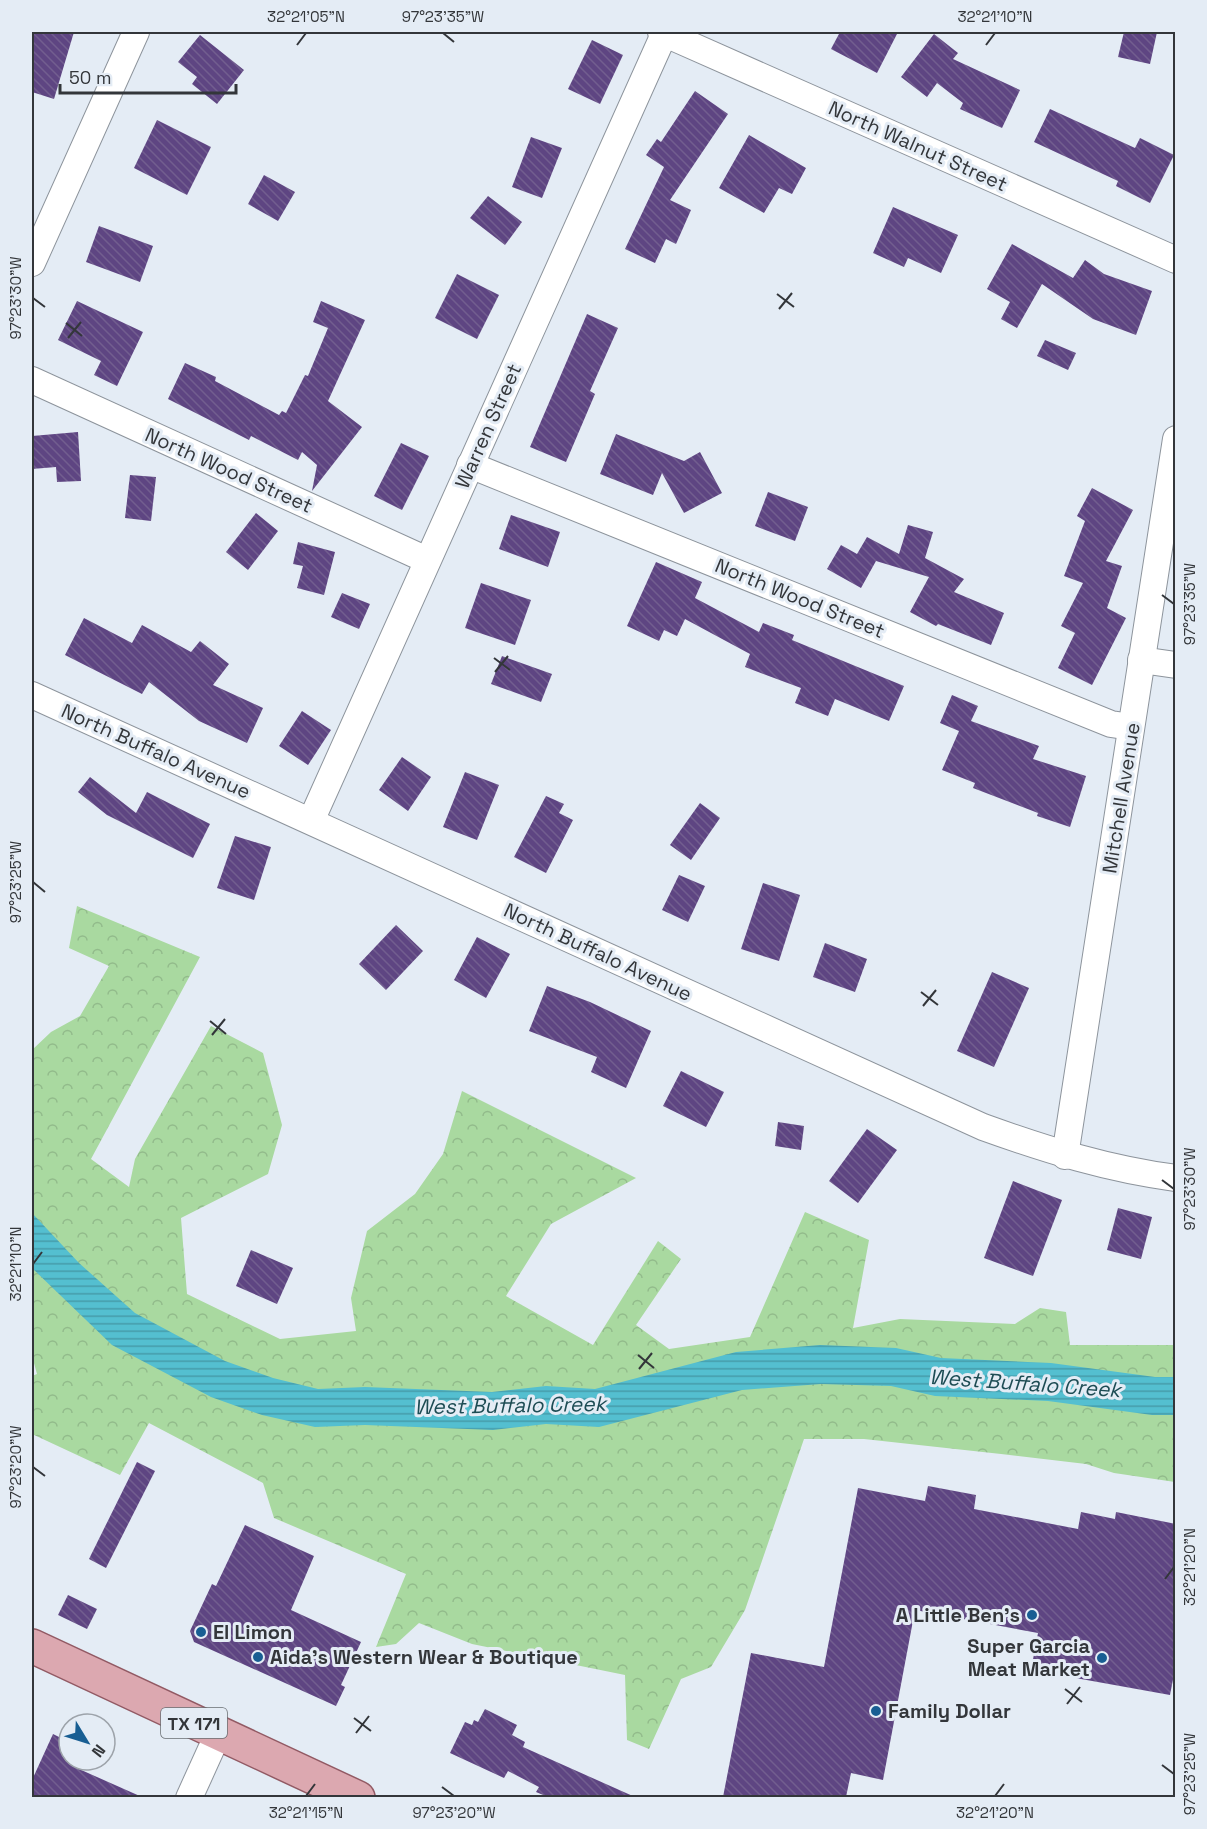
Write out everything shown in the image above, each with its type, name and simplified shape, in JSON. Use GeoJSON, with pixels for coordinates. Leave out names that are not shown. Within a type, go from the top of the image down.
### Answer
{"type":"FeatureCollection","features":[{"type":"Feature","properties":{"kind":"main road","name":"TX 171"},"geometry":{"type":"LineString","coordinates":[[32,1646],[358,1797]]}},
{"type":"Feature","properties":{"kind":"street"},"geometry":{"type":"LineString","coordinates":[[32,263],[136,32]]}},
{"type":"Feature","properties":{"kind":"street","name":"North Walnut Street"},"geometry":{"type":"LineString","coordinates":[[664,32],[1176,260]]}},
{"type":"Feature","properties":{"kind":"street","name":"Warren Street"},"geometry":{"type":"LineString","coordinates":[[311,821],[664,32]]}},
{"type":"Feature","properties":{"kind":"street","name":"North Wood Street"},"geometry":{"type":"LineString","coordinates":[[32,380],[427,560]]}},
{"type":"Feature","properties":{"kind":"street","name":"Mitchell Avenue"},"geometry":{"type":"LineString","coordinates":[[1065,1156],[1176,439]]}},
{"type":"Feature","properties":{"kind":"street","name":"North Wood Street"},"geometry":{"type":"LineString","coordinates":[[470,465],[1100,719],[1131,727]]}},
{"type":"Feature","properties":{"kind":"street"},"geometry":{"type":"LineString","coordinates":[[1141,660],[1176,665]]}},
{"type":"Feature","properties":{"kind":"street","name":"North Buffalo Avenue"},"geometry":{"type":"LineString","coordinates":[[32,695],[983,1127],[1065,1156],[1107,1167],[1176,1178]]}},
{"type":"Feature","properties":{"kind":"street"},"geometry":{"type":"LineString","coordinates":[[189,1797],[218,1734]]}},
{"type":"Feature","properties":{"kind":"green space"},"geometry":{"type":"Polygon","coordinates":[[[77,906],[200,957],[91,1159],[129,1187],[135,1159],[211,1026],[263,1053],[282,1125],[268,1174],[181,1218],[187,1294],[280,1339],[356,1331],[351,1298],[367,1231],[415,1194],[443,1154],[462,1091],[636,1178],[551,1224],[506,1296],[593,1345],[658,1241],[681,1259],[636,1325],[669,1349],[750,1337],[805,1212],[869,1240],[853,1328],[900,1319],[1015,1324],[1040,1308],[1066,1312],[1070,1345],[1175,1345],[1175,1482],[1114,1473],[1086,1464],[1001,1454],[864,1439],[804,1439],[745,1610],[711,1667],[681,1679],[649,1749],[627,1740],[625,1675],[472,1644],[419,1623],[396,1644],[376,1647],[406,1574],[274,1518],[263,1483],[149,1423],[120,1475],[32,1434],[32,1376],[37,1374],[32,1356],[32,1050],[51,1032],[80,1016],[109,966],[69,948],[77,906]]]}},
{"type":"Feature","properties":{"kind":"water","name":"West Buffalo Creek"},"geometry":{"type":"Polygon","coordinates":[[[32,1213],[79,1263],[135,1313],[225,1361],[273,1378],[318,1389],[365,1387],[492,1392],[546,1386],[595,1389],[736,1352],[820,1345],[896,1348],[941,1358],[1051,1363],[1155,1377],[1175,1377],[1175,1415],[1152,1415],[1048,1401],[935,1396],[891,1386],[821,1384],[742,1390],[599,1427],[546,1424],[493,1430],[365,1425],[315,1427],[262,1415],[211,1397],[112,1345],[32,1268],[32,1213]]]}},
{"type":"Feature","properties":{"kind":"building"},"geometry":{"type":"Polygon","coordinates":[[[32,32],[74,32],[54,99],[32,92],[32,32]]]}},
{"type":"Feature","properties":{"kind":"building"},"geometry":{"type":"Polygon","coordinates":[[[840,32],[898,32],[877,73],[831,49],[840,32]]]}},
{"type":"Feature","properties":{"kind":"building"},"geometry":{"type":"Polygon","coordinates":[[[1124,32],[1157,32],[1150,64],[1118,57],[1124,32]]]}},
{"type":"Feature","properties":{"kind":"building"},"geometry":{"type":"Polygon","coordinates":[[[934,34],[958,53],[953,59],[1020,90],[1002,128],[960,109],[963,103],[937,83],[927,97],[901,77],[934,34]]]}},
{"type":"Feature","properties":{"kind":"building"},"geometry":{"type":"Polygon","coordinates":[[[200,35],[244,70],[217,104],[192,84],[197,77],[178,62],[200,35]]]}},
{"type":"Feature","properties":{"kind":"building"},"geometry":{"type":"Polygon","coordinates":[[[592,40],[623,55],[600,104],[568,89],[592,40]]]}},
{"type":"Feature","properties":{"kind":"building"},"geometry":{"type":"Polygon","coordinates":[[[695,91],[728,114],[670,200],[691,210],[676,244],[666,239],[655,263],[625,249],[664,167],[646,155],[657,139],[661,142],[695,91]]]}},
{"type":"Feature","properties":{"kind":"building"},"geometry":{"type":"Polygon","coordinates":[[[1050,109],[1135,148],[1140,138],[1174,155],[1150,203],[1116,186],[1118,181],[1034,142],[1050,109]]]}},
{"type":"Feature","properties":{"kind":"building"},"geometry":{"type":"Polygon","coordinates":[[[157,120],[211,147],[187,195],[134,168],[157,120]]]}},
{"type":"Feature","properties":{"kind":"building"},"geometry":{"type":"Polygon","coordinates":[[[749,135],[806,168],[792,194],[779,188],[764,213],[719,188],[749,135]]]}},
{"type":"Feature","properties":{"kind":"building"},"geometry":{"type":"Polygon","coordinates":[[[531,137],[562,148],[542,198],[512,187],[531,137]]]}},
{"type":"Feature","properties":{"kind":"building"},"geometry":{"type":"Polygon","coordinates":[[[264,175],[295,192],[278,221],[248,204],[264,175]]]}},
{"type":"Feature","properties":{"kind":"building"},"geometry":{"type":"Polygon","coordinates":[[[488,196],[522,222],[505,245],[470,218],[488,196]]]}},
{"type":"Feature","properties":{"kind":"building"},"geometry":{"type":"Polygon","coordinates":[[[893,207],[958,235],[941,273],[908,258],[904,267],[873,253],[893,207]]]}},
{"type":"Feature","properties":{"kind":"building"},"geometry":{"type":"Polygon","coordinates":[[[99,226],[153,246],[140,282],[86,262],[99,226]]]}},
{"type":"Feature","properties":{"kind":"building"},"geometry":{"type":"Polygon","coordinates":[[[1012,244],[1073,278],[1085,260],[1104,274],[1152,291],[1136,335],[1093,319],[1042,284],[1017,328],[1001,319],[1010,302],[987,289],[1012,244]]]}},
{"type":"Feature","properties":{"kind":"building"},"geometry":{"type":"Polygon","coordinates":[[[457,274],[499,295],[477,339],[435,318],[457,274]]]}},
{"type":"Feature","properties":{"kind":"building"},"geometry":{"type":"Polygon","coordinates":[[[77,301],[143,332],[117,386],[94,375],[101,361],[58,340],[77,301]]]}},
{"type":"Feature","properties":{"kind":"building"},"geometry":{"type":"Polygon","coordinates":[[[321,301],[365,320],[328,401],[362,427],[312,491],[317,465],[302,452],[298,460],[251,436],[249,440],[168,399],[185,363],[216,377],[215,381],[279,415],[282,411],[286,413],[305,375],[308,376],[328,328],[313,322],[321,301]]]}},
{"type":"Feature","properties":{"kind":"building"},"geometry":{"type":"Polygon","coordinates":[[[587,314],[618,328],[590,391],[595,394],[566,462],[530,447],[587,314]]]}},
{"type":"Feature","properties":{"kind":"building"},"geometry":{"type":"Polygon","coordinates":[[[1045,340],[1076,353],[1068,370],[1037,356],[1045,340]]]}},
{"type":"Feature","properties":{"kind":"building"},"geometry":{"type":"Polygon","coordinates":[[[78,432],[81,481],[57,482],[56,467],[32,469],[32,436],[78,432]]]}},
{"type":"Feature","properties":{"kind":"building"},"geometry":{"type":"Polygon","coordinates":[[[616,434],[684,461],[700,452],[722,493],[684,513],[662,473],[653,495],[600,474],[616,434]]]}},
{"type":"Feature","properties":{"kind":"building"},"geometry":{"type":"Polygon","coordinates":[[[401,443],[429,456],[402,510],[374,496],[401,443]]]}},
{"type":"Feature","properties":{"kind":"building"},"geometry":{"type":"Polygon","coordinates":[[[130,475],[156,477],[151,521],[125,518],[130,475]]]}},
{"type":"Feature","properties":{"kind":"building"},"geometry":{"type":"Polygon","coordinates":[[[1092,488],[1133,510],[1106,561],[1122,566],[1107,608],[1126,618],[1092,685],[1058,668],[1075,633],[1061,626],[1083,583],[1064,576],[1085,521],[1077,516],[1092,488]]]}},
{"type":"Feature","properties":{"kind":"building"},"geometry":{"type":"Polygon","coordinates":[[[768,492],[808,507],[795,541],[755,526],[768,492]]]}},
{"type":"Feature","properties":{"kind":"building"},"geometry":{"type":"Polygon","coordinates":[[[256,513],[278,531],[248,570],[226,552],[256,513]]]}},
{"type":"Feature","properties":{"kind":"building"},"geometry":{"type":"Polygon","coordinates":[[[511,515],[560,532],[548,567],[499,549],[511,515]]]}},
{"type":"Feature","properties":{"kind":"building"},"geometry":{"type":"Polygon","coordinates":[[[908,525],[933,532],[925,558],[964,579],[954,592],[1004,613],[991,645],[938,624],[936,626],[910,612],[929,577],[876,561],[861,588],[827,569],[841,545],[857,554],[867,537],[899,554],[908,525]]]}},
{"type":"Feature","properties":{"kind":"building"},"geometry":{"type":"Polygon","coordinates":[[[298,542],[335,552],[324,595],[297,588],[303,566],[293,564],[298,542]]]}},
{"type":"Feature","properties":{"kind":"building"},"geometry":{"type":"Polygon","coordinates":[[[656,562],[702,582],[695,598],[759,632],[763,623],[794,635],[792,640],[904,686],[889,721],[835,699],[828,716],[795,703],[801,688],[745,667],[750,654],[685,619],[677,636],[664,630],[659,641],[627,626],[656,562]]]}},
{"type":"Feature","properties":{"kind":"building"},"geometry":{"type":"Polygon","coordinates":[[[481,583],[531,600],[515,645],[465,628],[481,583]]]}},
{"type":"Feature","properties":{"kind":"building"},"geometry":{"type":"Polygon","coordinates":[[[342,593],[370,604],[359,629],[331,617],[342,593]]]}},
{"type":"Feature","properties":{"kind":"building"},"geometry":{"type":"Polygon","coordinates":[[[84,618],[132,643],[142,625],[191,652],[200,641],[229,664],[213,685],[263,708],[247,743],[199,721],[149,682],[142,694],[65,655],[84,618]]]}},
{"type":"Feature","properties":{"kind":"building"},"geometry":{"type":"Polygon","coordinates":[[[502,656],[552,674],[541,702],[491,684],[502,656]]]}},
{"type":"Feature","properties":{"kind":"building"},"geometry":{"type":"Polygon","coordinates":[[[952,695],[978,706],[971,721],[1039,746],[1033,759],[1086,776],[1070,827],[1037,816],[1038,813],[973,788],[975,783],[942,770],[959,731],[940,723],[952,695]]]}},
{"type":"Feature","properties":{"kind":"building"},"geometry":{"type":"Polygon","coordinates":[[[302,711],[331,730],[308,765],[279,746],[302,711]]]}},
{"type":"Feature","properties":{"kind":"building"},"geometry":{"type":"Polygon","coordinates":[[[402,757],[431,777],[408,811],[379,790],[402,757]]]}},
{"type":"Feature","properties":{"kind":"building"},"geometry":{"type":"Polygon","coordinates":[[[465,772],[499,785],[477,840],[443,827],[465,772]]]}},
{"type":"Feature","properties":{"kind":"building"},"geometry":{"type":"Polygon","coordinates":[[[90,777],[136,813],[147,792],[210,824],[193,858],[107,815],[78,792],[90,777]]]}},
{"type":"Feature","properties":{"kind":"building"},"geometry":{"type":"Polygon","coordinates":[[[546,796],[564,804],[559,813],[573,820],[546,873],[514,857],[546,796]]]}},
{"type":"Feature","properties":{"kind":"building"},"geometry":{"type":"Polygon","coordinates":[[[700,803],[720,818],[691,860],[670,845],[700,803]]]}},
{"type":"Feature","properties":{"kind":"building"},"geometry":{"type":"Polygon","coordinates":[[[235,836],[271,847],[254,900],[217,888],[235,836]]]}},
{"type":"Feature","properties":{"kind":"building"},"geometry":{"type":"Polygon","coordinates":[[[679,875],[705,886],[688,922],[662,910],[679,875]]]}},
{"type":"Feature","properties":{"kind":"building"},"geometry":{"type":"Polygon","coordinates":[[[763,883],[800,895],[779,961],[741,949],[763,883]]]}},
{"type":"Feature","properties":{"kind":"building"},"geometry":{"type":"Polygon","coordinates":[[[396,925],[423,951],[386,990],[359,964],[396,925]]]}},
{"type":"Feature","properties":{"kind":"building"},"geometry":{"type":"Polygon","coordinates":[[[477,937],[510,954],[486,998],[454,980],[477,937]]]}},
{"type":"Feature","properties":{"kind":"building"},"geometry":{"type":"Polygon","coordinates":[[[825,943],[867,959],[855,992],[813,977],[825,943]]]}},
{"type":"Feature","properties":{"kind":"building"},"geometry":{"type":"Polygon","coordinates":[[[992,972],[1029,988],[994,1067],[957,1051],[992,972]]]}},
{"type":"Feature","properties":{"kind":"building"},"geometry":{"type":"Polygon","coordinates":[[[547,986],[590,1002],[651,1031],[626,1088],[591,1072],[597,1057],[529,1031],[547,986]]]}},
{"type":"Feature","properties":{"kind":"building"},"geometry":{"type":"Polygon","coordinates":[[[681,1071],[724,1092],[706,1127],[663,1106],[681,1071]]]}},
{"type":"Feature","properties":{"kind":"building"},"geometry":{"type":"Polygon","coordinates":[[[778,1122],[804,1126],[801,1150],[775,1146],[778,1122]]]}},
{"type":"Feature","properties":{"kind":"building"},"geometry":{"type":"Polygon","coordinates":[[[867,1129],[897,1150],[858,1203],[829,1181],[867,1129]]]}},
{"type":"Feature","properties":{"kind":"building"},"geometry":{"type":"Polygon","coordinates":[[[1013,1181],[1062,1200],[1033,1276],[984,1258],[1013,1181]]]}},
{"type":"Feature","properties":{"kind":"building"},"geometry":{"type":"Polygon","coordinates":[[[1118,1208],[1152,1217],[1141,1259],[1107,1250],[1118,1208]]]}},
{"type":"Feature","properties":{"kind":"building"},"geometry":{"type":"Polygon","coordinates":[[[251,1250],[293,1268],[277,1304],[236,1286],[251,1250]]]}},
{"type":"Feature","properties":{"kind":"building"},"geometry":{"type":"Polygon","coordinates":[[[137,1462],[155,1471],[106,1568],[89,1559],[137,1462]]]}},
{"type":"Feature","properties":{"kind":"building"},"geometry":{"type":"Polygon","coordinates":[[[928,1486],[976,1495],[974,1509],[1078,1529],[1081,1512],[1115,1519],[1116,1512],[1176,1524],[1176,1664],[1170,1695],[1031,1670],[1038,1633],[915,1610],[883,1780],[851,1773],[846,1797],[723,1797],[751,1653],[824,1667],[858,1488],[925,1501],[928,1486]]]}},
{"type":"Feature","properties":{"kind":"building"},"geometry":{"type":"Polygon","coordinates":[[[245,1525],[314,1556],[291,1610],[361,1642],[341,1685],[345,1687],[336,1706],[194,1642],[190,1631],[212,1584],[216,1586],[245,1525]]]}},
{"type":"Feature","properties":{"kind":"building"},"geometry":{"type":"Polygon","coordinates":[[[68,1595],[97,1609],[87,1629],[58,1615],[68,1595]]]}},
{"type":"Feature","properties":{"kind":"building"},"geometry":{"type":"Polygon","coordinates":[[[485,1709],[517,1725],[512,1735],[525,1742],[523,1747],[635,1797],[548,1797],[536,1792],[539,1787],[508,1771],[504,1778],[450,1753],[465,1722],[472,1725],[474,1720],[478,1722],[485,1709]]]}},
{"type":"Feature","properties":{"kind":"building"},"geometry":{"type":"Polygon","coordinates":[[[53,1734],[57,1736],[57,1772],[86,1772],[142,1797],[32,1797],[32,1780],[53,1734]]]}},
{"type":"Feature","properties":{"kind":"place","name":"A Little Ben's"},"geometry":{"type":"Point","coordinates":[1032,1615]}},
{"type":"Feature","properties":{"kind":"place","name":"El Limon"},"geometry":{"type":"Point","coordinates":[201,1632]}},
{"type":"Feature","properties":{"kind":"place","name":"Aida's Western Wear & Boutique"},"geometry":{"type":"Point","coordinates":[258,1657]}},
{"type":"Feature","properties":{"kind":"place","name":"Super Garcia Meat Market"},"geometry":{"type":"Point","coordinates":[1102,1658]}},
{"type":"Feature","properties":{"kind":"place","name":"Family Dollar"},"geometry":{"type":"Point","coordinates":[876,1711]}}]}
